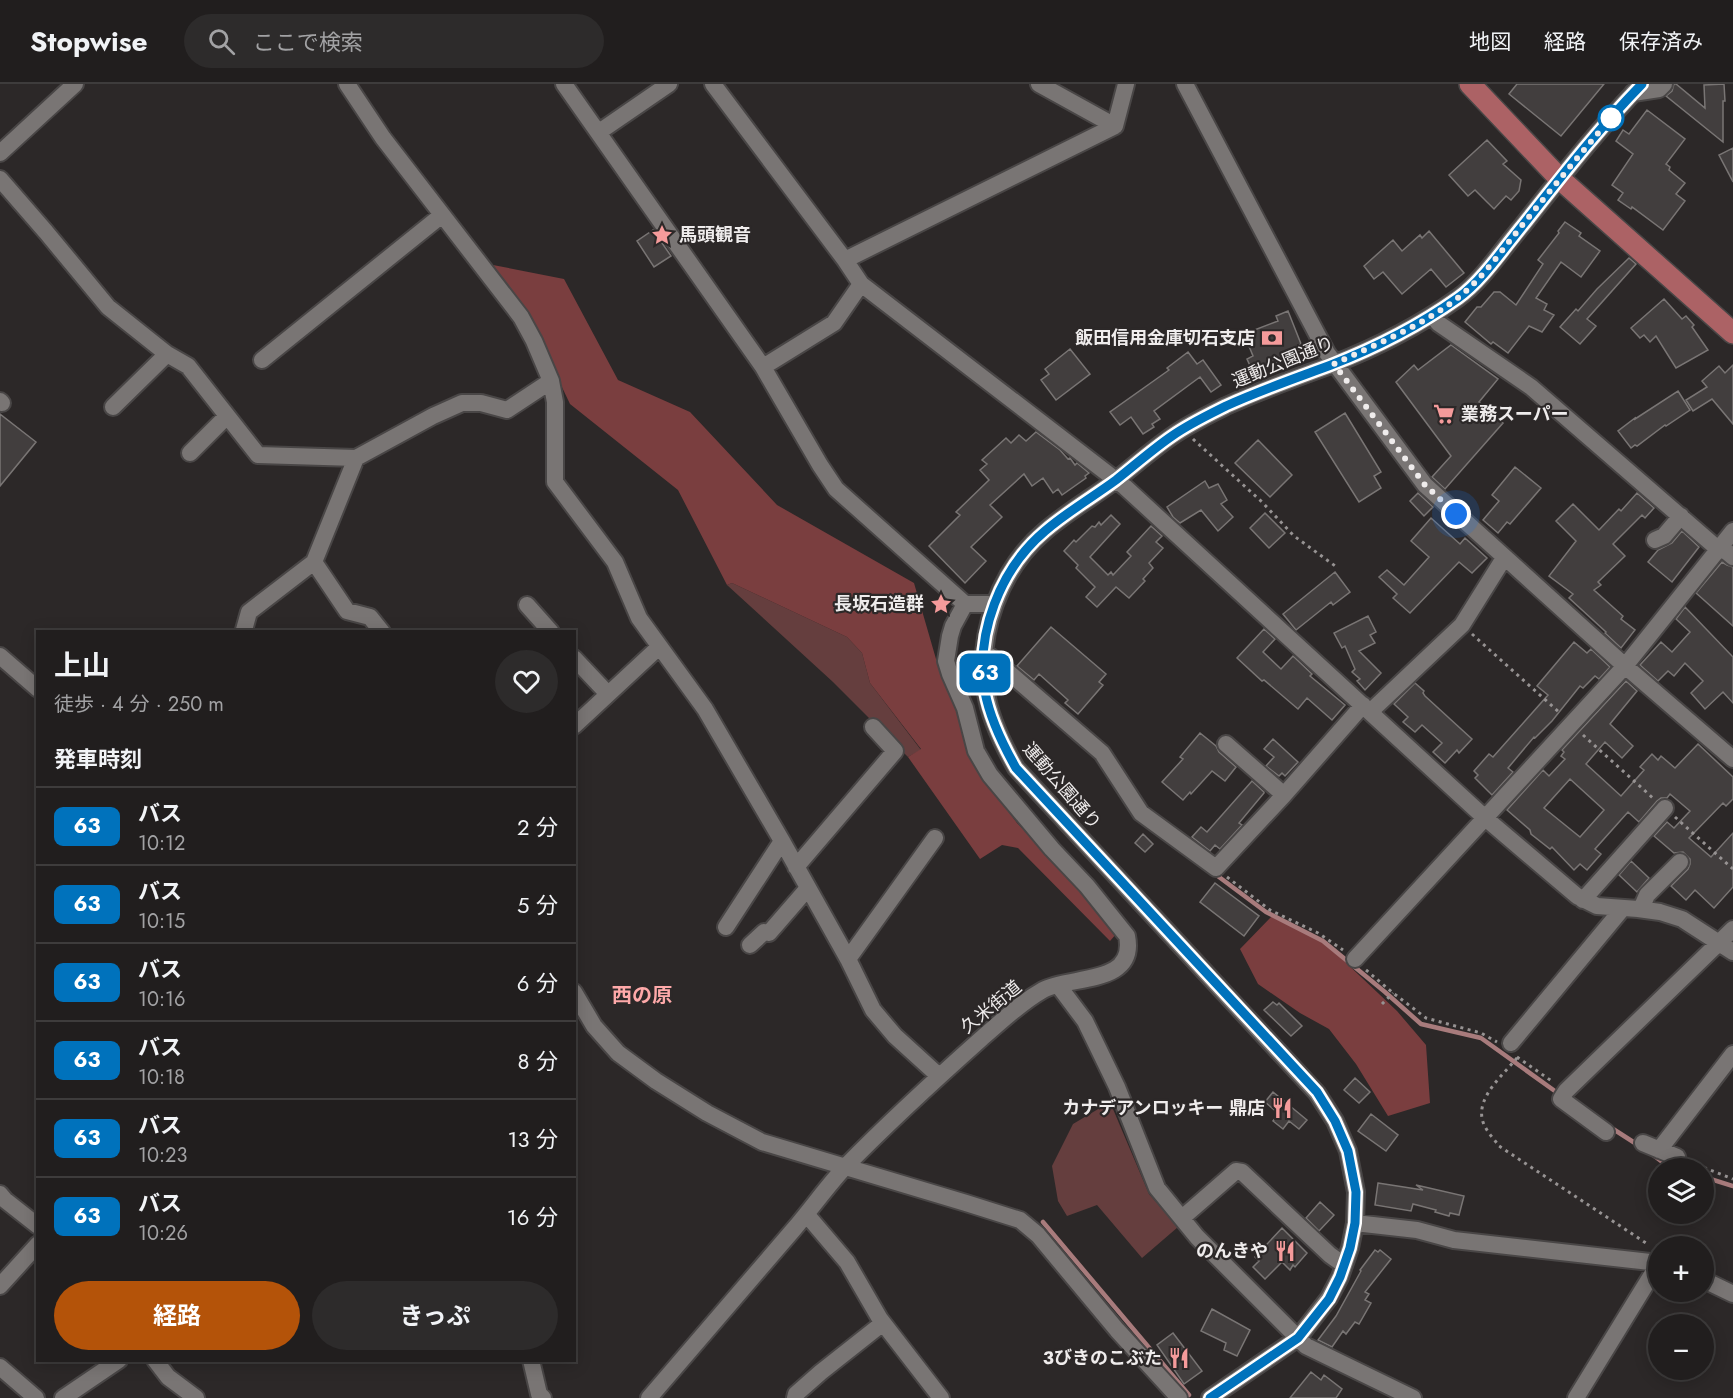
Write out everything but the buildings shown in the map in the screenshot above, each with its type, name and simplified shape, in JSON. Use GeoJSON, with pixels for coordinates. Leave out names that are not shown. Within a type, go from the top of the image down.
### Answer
{"type":"FeatureCollection","features":[{"type":"Feature","properties":{"kind":"main road"},"geometry":{"type":"LineString","coordinates":[[1470,84],[1560,179],[1733,333]]}},
{"type":"Feature","properties":{"kind":"street"},"geometry":{"type":"LineString","coordinates":[[0,153],[75,84]]}},
{"type":"Feature","properties":{"kind":"street"},"geometry":{"type":"LineString","coordinates":[[347,84],[383,138],[521,318],[534,341],[551,381],[555,402],[555,482],[615,562],[639,618],[705,709],[848,959],[873,1010],[895,1035],[939,1076]]}},
{"type":"Feature","properties":{"kind":"street"},"geometry":{"type":"LineString","coordinates":[[564,84],[763,367],[820,465],[837,489],[965,603],[994,603]]}},
{"type":"Feature","properties":{"kind":"street"},"geometry":{"type":"LineString","coordinates":[[599,132],[669,84]]}},
{"type":"Feature","properties":{"kind":"street"},"geometry":{"type":"LineString","coordinates":[[713,84],[861,284],[1125,487],[1484,817],[1583,900],[1597,906],[1641,909],[1682,919],[1733,952]]}},
{"type":"Feature","properties":{"kind":"street"},"geometry":{"type":"LineString","coordinates":[[1039,84],[1115,126]]}},
{"type":"Feature","properties":{"kind":"street"},"geometry":{"type":"LineString","coordinates":[[845,260],[1115,126],[1126,84]]}},
{"type":"Feature","properties":{"kind":"street"},"geometry":{"type":"LineString","coordinates":[[1185,84],[1334,364],[1425,485],[1625,666],[1733,759]]}},
{"type":"Feature","properties":{"kind":"street"},"geometry":{"type":"LineString","coordinates":[[1638,89],[1659,89],[1664,84]]}},
{"type":"Feature","properties":{"kind":"street","name":"運動公園通り"},"geometry":{"type":"LineString","coordinates":[[1210,1398],[1298,1338],[1329,1299],[1350,1248],[1355,1223],[1356,1192],[1348,1151],[1335,1121],[1317,1092],[1016,768],[1003,746],[986,693],[986,638],[994,603],[1023,553],[1045,530],[1173,435],[1261,390],[1334,364],[1382,342],[1429,317],[1460,296],[1485,271],[1575,159],[1638,89]]}},
{"type":"Feature","properties":{"kind":"street"},"geometry":{"type":"LineString","coordinates":[[0,179],[108,307],[166,354],[188,366],[258,455],[356,458],[433,416],[462,404],[481,403],[507,410],[551,381]]}},
{"type":"Feature","properties":{"kind":"street"},"geometry":{"type":"LineString","coordinates":[[262,360],[442,215]]}},
{"type":"Feature","properties":{"kind":"street"},"geometry":{"type":"LineString","coordinates":[[763,367],[834,323],[861,284]]}},
{"type":"Feature","properties":{"kind":"street"},"geometry":{"type":"LineString","coordinates":[[1438,323],[1532,387],[1726,553]]}},
{"type":"Feature","properties":{"kind":"street"},"geometry":{"type":"LineString","coordinates":[[114,407],[166,354]]}},
{"type":"Feature","properties":{"kind":"street"},"geometry":{"type":"LineString","coordinates":[[190,453],[227,416]]}},
{"type":"Feature","properties":{"kind":"street"},"geometry":{"type":"LineString","coordinates":[[244,630],[249,612],[314,562],[356,458]]}},
{"type":"Feature","properties":{"kind":"street"},"geometry":{"type":"LineString","coordinates":[[1655,540],[1664,536],[1681,516]]}},
{"type":"Feature","properties":{"kind":"street"},"geometry":{"type":"LineString","coordinates":[[1355,959],[1726,553],[1733,531]]}},
{"type":"Feature","properties":{"kind":"street"},"geometry":{"type":"LineString","coordinates":[[985,652],[1102,753],[1141,813],[1216,868],[1367,708],[1462,625],[1504,558]]}},
{"type":"Feature","properties":{"kind":"street"},"geometry":{"type":"LineString","coordinates":[[314,562],[347,611],[370,617],[380,630]]}},
{"type":"Feature","properties":{"kind":"street","name":"久米街道"},"geometry":{"type":"LineString","coordinates":[[649,1398],[807,1215],[845,1167],[939,1076],[1021,1003],[1045,989],[1100,977],[1113,971],[1127,952],[1129,945],[1126,936],[1087,886],[1052,849],[996,782],[976,751],[965,708],[946,661],[947,646],[953,626],[965,603]]}},
{"type":"Feature","properties":{"kind":"street"},"geometry":{"type":"LineString","coordinates":[[527,605],[549,630]]}},
{"type":"Feature","properties":{"kind":"street"},"geometry":{"type":"LineString","coordinates":[[576,724],[659,647]]}},
{"type":"Feature","properties":{"kind":"street"},"geometry":{"type":"LineString","coordinates":[[0,656],[36,687]]}},
{"type":"Feature","properties":{"kind":"street"},"geometry":{"type":"LineString","coordinates":[[576,660],[608,694]]}},
{"type":"Feature","properties":{"kind":"street"},"geometry":{"type":"LineString","coordinates":[[796,867],[895,751],[873,727]]}},
{"type":"Feature","properties":{"kind":"street"},"geometry":{"type":"LineString","coordinates":[[1226,744],[1284,795]]}},
{"type":"Feature","properties":{"kind":"street"},"geometry":{"type":"LineString","coordinates":[[1583,900],[1665,808]]}},
{"type":"Feature","properties":{"kind":"street"},"geometry":{"type":"LineString","coordinates":[[848,959],[935,838]]}},
{"type":"Feature","properties":{"kind":"street"},"geometry":{"type":"LineString","coordinates":[[726,927],[782,841]]}},
{"type":"Feature","properties":{"kind":"street"},"geometry":{"type":"LineString","coordinates":[[1641,909],[1647,895],[1680,862]]}},
{"type":"Feature","properties":{"kind":"street"},"geometry":{"type":"LineString","coordinates":[[750,945],[764,932],[769,933],[808,888]]}},
{"type":"Feature","properties":{"kind":"street"},"geometry":{"type":"LineString","coordinates":[[1510,1050],[1623,908]]}},
{"type":"Feature","properties":{"kind":"street"},"geometry":{"type":"LineString","coordinates":[[1606,1132],[1561,1100],[1566,1091],[1733,929]]}},
{"type":"Feature","properties":{"kind":"street"},"geometry":{"type":"LineString","coordinates":[[1058,985],[1085,1021],[1117,1087],[1157,1188],[1197,1237],[1306,1346],[1413,1398]]}},
{"type":"Feature","properties":{"kind":"street"},"geometry":{"type":"LineString","coordinates":[[576,995],[594,1026],[618,1053],[656,1081],[707,1113],[762,1142],[1020,1220],[1038,1235],[1117,1330],[1179,1398]]}},
{"type":"Feature","properties":{"kind":"street"},"geometry":{"type":"LineString","coordinates":[[1677,1157],[1651,1146],[1733,1054]]}},
{"type":"Feature","properties":{"kind":"street"},"geometry":{"type":"LineString","coordinates":[[1182,1218],[1236,1171],[1242,1172],[1330,1255],[1344,1265]]}},
{"type":"Feature","properties":{"kind":"street"},"geometry":{"type":"LineString","coordinates":[[0,1194],[36,1224]]}},
{"type":"Feature","properties":{"kind":"street"},"geometry":{"type":"LineString","coordinates":[[807,1215],[847,1262],[883,1323],[941,1398]]}},
{"type":"Feature","properties":{"kind":"street"},"geometry":{"type":"LineString","coordinates":[[1355,1223],[1417,1230],[1454,1240],[1648,1262]]}},
{"type":"Feature","properties":{"kind":"street"},"geometry":{"type":"LineString","coordinates":[[0,1286],[36,1246]]}},
{"type":"Feature","properties":{"kind":"street"},"geometry":{"type":"LineString","coordinates":[[1576,1398],[1648,1281]]}},
{"type":"Feature","properties":{"kind":"street"},"geometry":{"type":"LineString","coordinates":[[1714,1285],[1733,1294]]}},
{"type":"Feature","properties":{"kind":"street"},"geometry":{"type":"LineString","coordinates":[[795,1398],[796,1394],[821,1372],[883,1323]]}},
{"type":"Feature","properties":{"kind":"street"},"geometry":{"type":"LineString","coordinates":[[63,1398],[116,1362]]}},
{"type":"Feature","properties":{"kind":"street"},"geometry":{"type":"LineString","coordinates":[[157,1362],[168,1377],[196,1398]]}},
{"type":"Feature","properties":{"kind":"street"},"geometry":{"type":"LineString","coordinates":[[531,1362],[539,1394],[543,1398]]}},
{"type":"Feature","properties":{"kind":"street"},"geometry":{"type":"LineString","coordinates":[[0,1367],[36,1398]]}},
{"type":"Feature","properties":{"kind":"path"},"geometry":{"type":"LineString","coordinates":[[1187,426],[1192,438],[1262,502],[1293,536],[1338,568]]}},
{"type":"Feature","properties":{"kind":"path"},"geometry":{"type":"LineString","coordinates":[[1462,625],[1733,869]]}},
{"type":"Feature","properties":{"kind":"path"},"geometry":{"type":"LineString","coordinates":[[1216,868],[1270,910],[1318,933],[1355,959],[1393,994],[1426,1018],[1481,1033],[1510,1050],[1566,1091]]}},
{"type":"Feature","properties":{"kind":"path"},"geometry":{"type":"LineString","coordinates":[[1382,1004],[1393,994]]}},
{"type":"Feature","properties":{"kind":"path"},"geometry":{"type":"LineString","coordinates":[[1510,1050],[1510,1066],[1486,1096],[1481,1112],[1483,1125],[1499,1146],[1648,1245]]}},
{"type":"Feature","properties":{"kind":"path"},"geometry":{"type":"LineString","coordinates":[[1677,1157],[1733,1179]]}},
{"type":"Feature","properties":{"kind":"shaded area"},"geometry":{"type":"Polygon","coordinates":[[[493,265],[564,279],[618,380],[690,412],[777,505],[914,583],[936,659],[957,710],[973,763],[1017,823],[1082,889],[1117,933],[1110,941],[1018,848],[1002,845],[980,859],[908,757],[921,749],[870,683],[862,653],[847,637],[732,583],[727,585],[678,490],[570,404],[530,320],[493,265]]]}},
{"type":"Feature","properties":{"kind":"shaded area"},"geometry":{"type":"Polygon","coordinates":[[[732,583],[847,637],[862,653],[870,683],[921,750],[908,757],[833,682],[727,585],[732,583]]]}},
{"type":"Feature","properties":{"kind":"shaded area"},"geometry":{"type":"Polygon","coordinates":[[[1272,916],[1323,941],[1397,1011],[1426,1045],[1430,1103],[1388,1116],[1356,1064],[1329,1029],[1300,1013],[1258,984],[1240,949],[1272,916]]]}},
{"type":"Feature","properties":{"kind":"shaded area"},"geometry":{"type":"Polygon","coordinates":[[[1110,1102],[1149,1194],[1178,1227],[1142,1258],[1097,1205],[1067,1216],[1058,1201],[1052,1166],[1073,1124],[1110,1102]]]}},
{"type":"Feature","properties":{"kind":"waterway"},"geometry":{"type":"LineString","coordinates":[[1215,874],[1266,912],[1323,941],[1421,1024],[1481,1038],[1559,1094]]}},
{"type":"Feature","properties":{"kind":"waterway"},"geometry":{"type":"LineString","coordinates":[[1610,1127],[1638,1145]]}},
{"type":"Feature","properties":{"kind":"waterway"},"geometry":{"type":"LineString","coordinates":[[1653,1155],[1657,1158]]}},
{"type":"Feature","properties":{"kind":"waterway"},"geometry":{"type":"LineString","coordinates":[[1714,1180],[1733,1186]]}},
{"type":"Feature","properties":{"kind":"waterway"},"geometry":{"type":"LineString","coordinates":[[1043,1222],[1189,1395]]}},
{"type":"Feature","properties":{"kind":"bus line","name":"63"},"geometry":{"type":"LineString","coordinates":[[1210,1398],[1298,1338],[1329,1299],[1350,1248],[1355,1218],[1356,1192],[1348,1151],[1335,1121],[1317,1092],[1016,768],[1003,746],[986,693],[984,663],[986,638],[994,603],[1023,553],[1045,530],[1173,435],[1261,390],[1334,364],[1382,342],[1429,317],[1460,296],[1485,271],[1575,159],[1642,84]]}},
{"type":"Feature","properties":{"kind":"place","name":"馬頭観音"},"geometry":{"type":"Point","coordinates":[662,235]}},
{"type":"Feature","properties":{"kind":"place","name":"飯田信用金庫切石支店"},"geometry":{"type":"Point","coordinates":[1272,338]}},
{"type":"Feature","properties":{"kind":"place","name":"業務スーパー"},"geometry":{"type":"Point","coordinates":[1444,414]}},
{"type":"Feature","properties":{"kind":"place","name":"長坂石造群"},"geometry":{"type":"Point","coordinates":[941,604]}},
{"type":"Feature","properties":{"kind":"place","name":"カナデアンロッキー 鼎店"},"geometry":{"type":"Point","coordinates":[1282,1108]}},
{"type":"Feature","properties":{"kind":"place","name":"のんきや"},"geometry":{"type":"Point","coordinates":[1285,1251]}},
{"type":"Feature","properties":{"kind":"place","name":"３びきのこぶた"},"geometry":{"type":"Point","coordinates":[1179,1358]}},
{"type":"Feature","properties":{"kind":"district","name":"西の原"},"geometry":{"type":"Point","coordinates":[642,995]}},
{"type":"Feature","properties":{"kind":"route"},"geometry":{"type":"LineString","coordinates":[[1456,514],[1425,485],[1334,364],[1429,317],[1460,296],[1485,271],[1611,118]]}}]}
